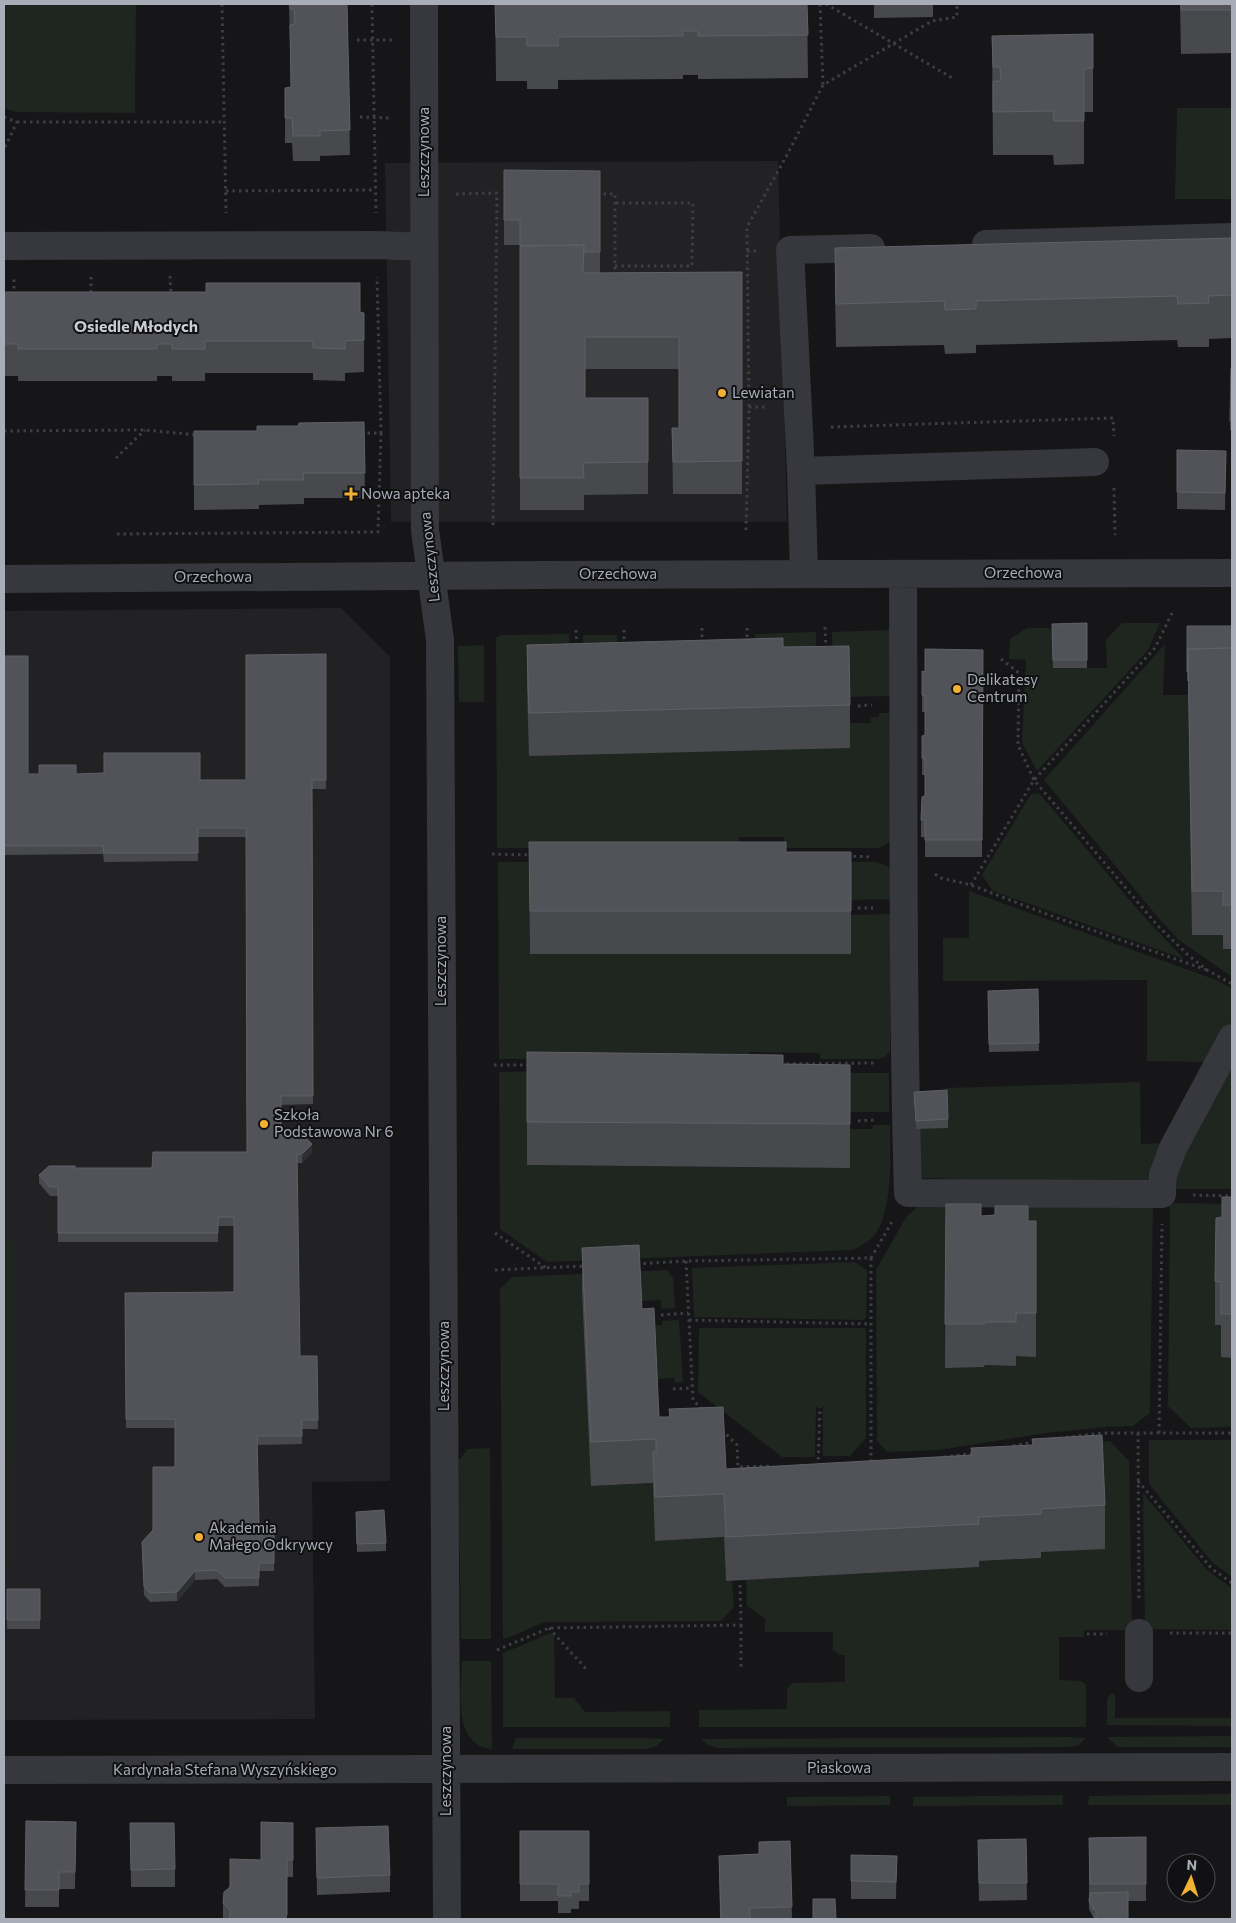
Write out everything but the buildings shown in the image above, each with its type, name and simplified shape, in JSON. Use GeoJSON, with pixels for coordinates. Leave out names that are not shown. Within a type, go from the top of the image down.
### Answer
{"type":"FeatureCollection","features":[{"type":"Feature","properties":{"kind":"street","name":"Leszczynowa"},"geometry":{"type":"LineString","coordinates":[[424,4],[425,530],[440,640],[447,1919]]}},
{"type":"Feature","properties":{"kind":"street"},"geometry":{"type":"LineString","coordinates":[[962,245],[1232,237]]}},
{"type":"Feature","properties":{"kind":"street"},"geometry":{"type":"LineString","coordinates":[[4,246],[376,245],[424,247]]}},
{"type":"Feature","properties":{"kind":"street"},"geometry":{"type":"LineString","coordinates":[[804,574],[790,250],[896,247]]}},
{"type":"Feature","properties":{"kind":"street"},"geometry":{"type":"LineString","coordinates":[[801,470],[1095,462]]}},
{"type":"Feature","properties":{"kind":"street","name":"Orzechowa"},"geometry":{"type":"LineString","coordinates":[[4,579],[431,575],[1232,573]]}},
{"type":"Feature","properties":{"kind":"street"},"geometry":{"type":"LineString","coordinates":[[903,574],[904,1063],[908,1194],[1162,1194],[1163,1176],[1173,1148],[1232,1038]]}},
{"type":"Feature","properties":{"kind":"street"},"geometry":{"type":"LineString","coordinates":[[1139,1634],[1139,1678]]}},
{"type":"Feature","properties":{"kind":"street","name":"Piaskowa"},"geometry":{"type":"LineString","coordinates":[[446,1769],[1232,1767]]}},
{"type":"Feature","properties":{"kind":"street","name":"Kardynała Stefana Wyszyńskiego"},"geometry":{"type":"LineString","coordinates":[[4,1770],[446,1769]]}},
{"type":"Feature","properties":{"kind":"path"},"geometry":{"type":"LineString","coordinates":[[222,4],[226,246]]}},
{"type":"Feature","properties":{"kind":"path"},"geometry":{"type":"LineString","coordinates":[[117,534],[378,532],[381,433],[372,4]]}},
{"type":"Feature","properties":{"kind":"path"},"geometry":{"type":"LineString","coordinates":[[746,530],[750,407],[747,227],[823,85],[820,4]]}},
{"type":"Feature","properties":{"kind":"path"},"geometry":{"type":"LineString","coordinates":[[826,4],[954,79]]}},
{"type":"Feature","properties":{"kind":"path"},"geometry":{"type":"LineString","coordinates":[[823,85],[932,21],[957,17],[957,4]]}},
{"type":"Feature","properties":{"kind":"path"},"geometry":{"type":"LineString","coordinates":[[4,117],[17,122],[224,122]]}},
{"type":"Feature","properties":{"kind":"path"},"geometry":{"type":"LineString","coordinates":[[4,149],[17,122]]}},
{"type":"Feature","properties":{"kind":"path"},"geometry":{"type":"LineString","coordinates":[[226,191],[375,190]]}},
{"type":"Feature","properties":{"kind":"path"},"geometry":{"type":"LineString","coordinates":[[493,529],[497,193]]}},
{"type":"Feature","properties":{"kind":"path"},"geometry":{"type":"LineString","coordinates":[[458,194],[506,193]]}},
{"type":"Feature","properties":{"kind":"path"},"geometry":{"type":"LineString","coordinates":[[595,194],[615,194],[615,283]]}},
{"type":"Feature","properties":{"kind":"path"},"geometry":{"type":"LineString","coordinates":[[615,203],[692,203],[692,266],[615,266]]}},
{"type":"Feature","properties":{"kind":"path"},"geometry":{"type":"LineString","coordinates":[[738,289],[747,289]]}},
{"type":"Feature","properties":{"kind":"path"},"geometry":{"type":"LineString","coordinates":[[4,431],[145,430],[186,435],[205,435]]}},
{"type":"Feature","properties":{"kind":"path"},"geometry":{"type":"LineString","coordinates":[[116,458],[145,430]]}},
{"type":"Feature","properties":{"kind":"path"},"geometry":{"type":"LineString","coordinates":[[352,433],[381,433]]}},
{"type":"Feature","properties":{"kind":"path"},"geometry":{"type":"LineString","coordinates":[[971,886],[1034,780],[1155,648],[1173,611]]}},
{"type":"Feature","properties":{"kind":"path"},"geometry":{"type":"LineString","coordinates":[[825,627],[826,655]]}},
{"type":"Feature","properties":{"kind":"path"},"geometry":{"type":"LineString","coordinates":[[702,628],[702,645]]}},
{"type":"Feature","properties":{"kind":"path"},"geometry":{"type":"LineString","coordinates":[[747,628],[747,645]]}},
{"type":"Feature","properties":{"kind":"path"},"geometry":{"type":"LineString","coordinates":[[576,630],[577,655]]}},
{"type":"Feature","properties":{"kind":"path"},"geometry":{"type":"LineString","coordinates":[[624,630],[624,646]]}},
{"type":"Feature","properties":{"kind":"path"},"geometry":{"type":"LineString","coordinates":[[1002,660],[1019,673],[1018,745],[1034,780],[1158,926],[1188,956],[1207,970],[1232,984]]}},
{"type":"Feature","properties":{"kind":"path"},"geometry":{"type":"LineString","coordinates":[[492,854],[541,854]]}},
{"type":"Feature","properties":{"kind":"path"},"geometry":{"type":"LineString","coordinates":[[843,856],[903,857],[941,878],[971,886],[1207,970]]}},
{"type":"Feature","properties":{"kind":"path"},"geometry":{"type":"LineString","coordinates":[[823,1063],[823,1071]]}},
{"type":"Feature","properties":{"kind":"path"},"geometry":{"type":"LineString","coordinates":[[773,1064],[904,1063]]}},
{"type":"Feature","properties":{"kind":"path"},"geometry":{"type":"LineString","coordinates":[[494,1065],[534,1065]]}},
{"type":"Feature","properties":{"kind":"path"},"geometry":{"type":"LineString","coordinates":[[871,1462],[871,1258],[908,1194]]}},
{"type":"Feature","properties":{"kind":"path"},"geometry":{"type":"LineString","coordinates":[[1159,1433],[1162,1194],[1232,1196]]}},
{"type":"Feature","properties":{"kind":"path"},"geometry":{"type":"LineString","coordinates":[[495,1233],[546,1268]]}},
{"type":"Feature","properties":{"kind":"path"},"geometry":{"type":"LineString","coordinates":[[636,1264],[686,1261],[871,1258]]}},
{"type":"Feature","properties":{"kind":"path"},"geometry":{"type":"LineString","coordinates":[[686,1261],[693,1400],[706,1412]]}},
{"type":"Feature","properties":{"kind":"path"},"geometry":{"type":"LineString","coordinates":[[495,1270],[586,1266]]}},
{"type":"Feature","properties":{"kind":"path"},"geometry":{"type":"LineString","coordinates":[[662,1315],[688,1313]]}},
{"type":"Feature","properties":{"kind":"path"},"geometry":{"type":"LineString","coordinates":[[688,1320],[871,1324]]}},
{"type":"Feature","properties":{"kind":"path"},"geometry":{"type":"LineString","coordinates":[[673,1389],[692,1388]]}},
{"type":"Feature","properties":{"kind":"path"},"geometry":{"type":"LineString","coordinates":[[818,1474],[820,1407]]}},
{"type":"Feature","properties":{"kind":"path"},"geometry":{"type":"LineString","coordinates":[[718,1425],[737,1445],[738,1467],[777,1466]]}},
{"type":"Feature","properties":{"kind":"path"},"geometry":{"type":"LineString","coordinates":[[1045,1440],[1064,1436],[1232,1432]]}},
{"type":"Feature","properties":{"kind":"path"},"geometry":{"type":"LineString","coordinates":[[1138,1433],[1139,1634]]}},
{"type":"Feature","properties":{"kind":"path"},"geometry":{"type":"LineString","coordinates":[[1064,1436],[1064,1444]]}},
{"type":"Feature","properties":{"kind":"path"},"geometry":{"type":"LineString","coordinates":[[1008,1448],[1036,1442]]}},
{"type":"Feature","properties":{"kind":"path"},"geometry":{"type":"LineString","coordinates":[[939,1458],[982,1452]]}},
{"type":"Feature","properties":{"kind":"path"},"geometry":{"type":"LineString","coordinates":[[862,1462],[879,1461]]}},
{"type":"Feature","properties":{"kind":"path"},"geometry":{"type":"LineString","coordinates":[[810,1465],[827,1464]]}},
{"type":"Feature","properties":{"kind":"path"},"geometry":{"type":"LineString","coordinates":[[764,1466],[764,1473]]}},
{"type":"Feature","properties":{"kind":"path"},"geometry":{"type":"LineString","coordinates":[[1138,1481],[1212,1569],[1232,1583]]}},
{"type":"Feature","properties":{"kind":"path"},"geometry":{"type":"LineString","coordinates":[[740,1583],[741,1669]]}},
{"type":"Feature","properties":{"kind":"path"},"geometry":{"type":"LineString","coordinates":[[497,1650],[549,1628],[740,1625]]}},
{"type":"Feature","properties":{"kind":"path"},"geometry":{"type":"LineString","coordinates":[[549,1628],[587,1670]]}},
{"type":"Feature","properties":{"kind":"shaded area"},"geometry":{"type":"Polygon","coordinates":[[[4,4],[136,4],[135,113],[16,112],[4,108],[4,4]]]}},
{"type":"Feature","properties":{"kind":"shaded area"},"geometry":{"type":"Polygon","coordinates":[[[1177,108],[1232,108],[1232,199],[1175,199],[1177,108]]]}},
{"type":"Feature","properties":{"kind":"shaded area"},"geometry":{"type":"Polygon","coordinates":[[[778,161],[787,522],[391,522],[385,163],[778,161]]]}},
{"type":"Feature","properties":{"kind":"shaded area"},"geometry":{"type":"Polygon","coordinates":[[[341,608],[390,657],[390,1481],[312,1482],[315,1719],[4,1720],[4,611],[341,608]]]}},
{"type":"Feature","properties":{"kind":"shaded area"},"geometry":{"type":"Polygon","coordinates":[[[1122,623],[1160,623],[1148,650],[1037,771],[1022,743],[1026,660],[1009,659],[1010,639],[1027,628],[1050,628],[1087,668],[1107,668],[1106,640],[1122,623]]]}},
{"type":"Feature","properties":{"kind":"shaded area"},"geometry":{"type":"Polygon","coordinates":[[[890,630],[891,696],[849,697],[833,673],[832,632],[890,630]]]}},
{"type":"Feature","properties":{"kind":"shaded area"},"geometry":{"type":"Polygon","coordinates":[[[816,632],[817,690],[756,682],[755,634],[816,632]]]}},
{"type":"Feature","properties":{"kind":"shaded area"},"geometry":{"type":"Polygon","coordinates":[[[569,634],[570,672],[850,723],[871,723],[871,717],[879,717],[879,713],[889,713],[890,842],[880,848],[784,848],[784,837],[739,837],[739,848],[497,848],[496,638],[500,635],[569,634]]]}},
{"type":"Feature","properties":{"kind":"shaded area"},"geometry":{"type":"Polygon","coordinates":[[[583,635],[617,635],[617,669],[583,669],[583,635]]]}},
{"type":"Feature","properties":{"kind":"shaded area"},"geometry":{"type":"Polygon","coordinates":[[[1165,644],[1163,695],[1188,695],[1193,935],[1223,935],[1223,949],[1232,949],[1232,977],[1179,940],[1161,921],[1044,780],[1165,644]]]}},
{"type":"Feature","properties":{"kind":"shaded area"},"geometry":{"type":"Polygon","coordinates":[[[484,645],[484,702],[459,702],[458,646],[484,645]]]}},
{"type":"Feature","properties":{"kind":"shaded area"},"geometry":{"type":"Polygon","coordinates":[[[1039,793],[1138,910],[1184,959],[993,891],[982,875],[1031,794],[1039,793]]]}},
{"type":"Feature","properties":{"kind":"shaded area"},"geometry":{"type":"Polygon","coordinates":[[[498,862],[565,862],[851,915],[891,914],[890,1052],[885,1057],[878,1059],[820,1059],[820,1053],[749,1052],[748,1059],[499,1059],[498,862]]]}},
{"type":"Feature","properties":{"kind":"shaded area"},"geometry":{"type":"Polygon","coordinates":[[[836,862],[877,862],[891,868],[891,899],[851,900],[836,862]]]}},
{"type":"Feature","properties":{"kind":"shaded area"},"geometry":{"type":"Polygon","coordinates":[[[969,891],[1219,981],[1232,989],[1232,1022],[1206,1062],[1147,1061],[1147,980],[943,981],[943,938],[969,938],[969,891]]]}},
{"type":"Feature","properties":{"kind":"shaded area"},"geometry":{"type":"Polygon","coordinates":[[[1232,1062],[1232,1189],[1177,1189],[1177,1169],[1232,1062]]]}},
{"type":"Feature","properties":{"kind":"shaded area"},"geometry":{"type":"Polygon","coordinates":[[[557,1071],[527,1165],[849,1168],[850,1129],[872,1129],[873,1125],[890,1125],[889,1185],[884,1216],[878,1229],[871,1239],[854,1250],[547,1262],[500,1229],[499,1072],[557,1071]]]}},
{"type":"Feature","properties":{"kind":"shaded area"},"geometry":{"type":"Polygon","coordinates":[[[834,1073],[889,1073],[889,1112],[850,1112],[834,1073]]]}},
{"type":"Feature","properties":{"kind":"shaded area"},"geometry":{"type":"Polygon","coordinates":[[[1140,1082],[1141,1144],[1167,1143],[1151,1183],[918,1178],[916,1129],[948,1127],[946,1088],[1140,1082]]]}},
{"type":"Feature","properties":{"kind":"shaded area"},"geometry":{"type":"Polygon","coordinates":[[[1153,1202],[1150,1413],[1133,1426],[1046,1433],[939,1450],[887,1452],[877,1441],[876,1270],[906,1217],[915,1209],[925,1203],[981,1203],[981,1248],[945,1367],[984,1367],[985,1365],[1016,1366],[996,1203],[1153,1202]]]}},
{"type":"Feature","properties":{"kind":"shaded area"},"geometry":{"type":"Polygon","coordinates":[[[1170,1203],[1232,1204],[1216,1261],[1215,1324],[1221,1325],[1232,1358],[1232,1427],[1191,1428],[1168,1406],[1170,1203]]]}},
{"type":"Feature","properties":{"kind":"shaded area"},"geometry":{"type":"Polygon","coordinates":[[[4,1243],[15,1243],[11,1564],[4,1564],[4,1243]]]}},
{"type":"Feature","properties":{"kind":"shaded area"},"geometry":{"type":"Polygon","coordinates":[[[855,1262],[867,1270],[866,1318],[862,1320],[694,1317],[692,1268],[855,1262]]]}},
{"type":"Feature","properties":{"kind":"shaded area"},"geometry":{"type":"Polygon","coordinates":[[[667,1270],[673,1278],[675,1308],[661,1309],[661,1300],[640,1301],[591,1486],[656,1483],[655,1541],[724,1537],[726,1581],[732,1581],[734,1607],[721,1621],[544,1622],[508,1638],[503,1638],[500,1289],[512,1277],[667,1270]]]}},
{"type":"Feature","properties":{"kind":"shaded area"},"geometry":{"type":"Polygon","coordinates":[[[679,1320],[683,1382],[675,1383],[674,1378],[655,1379],[641,1327],[662,1325],[662,1321],[679,1320]]]}},
{"type":"Feature","properties":{"kind":"shaded area"},"geometry":{"type":"Polygon","coordinates":[[[699,1328],[866,1328],[866,1438],[850,1456],[823,1456],[823,1407],[816,1407],[815,1457],[782,1457],[698,1392],[699,1328]]]}},
{"type":"Feature","properties":{"kind":"shaded area"},"geometry":{"type":"Polygon","coordinates":[[[1149,1440],[1232,1440],[1232,1577],[1212,1562],[1149,1484],[1149,1440]]]}},
{"type":"Feature","properties":{"kind":"shaded area"},"geometry":{"type":"Polygon","coordinates":[[[1110,1441],[1129,1461],[1132,1625],[1128,1630],[1084,1630],[1084,1637],[1059,1637],[1059,1680],[1081,1681],[1086,1685],[1086,1727],[699,1727],[699,1710],[787,1709],[787,1689],[792,1683],[845,1682],[845,1655],[839,1655],[833,1650],[833,1632],[765,1632],[765,1619],[747,1606],[746,1580],[978,1567],[978,1561],[1041,1558],[1070,1443],[1110,1441]]]}},
{"type":"Feature","properties":{"kind":"shaded area"},"geometry":{"type":"Polygon","coordinates":[[[490,1448],[491,1639],[461,1639],[458,1461],[468,1449],[490,1448]]]}},
{"type":"Feature","properties":{"kind":"shaded area"},"geometry":{"type":"Polygon","coordinates":[[[1143,1493],[1207,1570],[1232,1588],[1232,1630],[1145,1629],[1143,1493]]]}},
{"type":"Feature","properties":{"kind":"shaded area"},"geometry":{"type":"Polygon","coordinates":[[[554,1633],[555,1698],[574,1698],[585,1712],[670,1711],[670,1727],[503,1727],[503,1653],[554,1633]]]}},
{"type":"Feature","properties":{"kind":"shaded area"},"geometry":{"type":"Polygon","coordinates":[[[462,1661],[491,1661],[492,1749],[479,1746],[470,1738],[465,1727],[461,1700],[462,1661]]]}},
{"type":"Feature","properties":{"kind":"shaded area"},"geometry":{"type":"Polygon","coordinates":[[[1110,1694],[1115,1694],[1115,1718],[1232,1718],[1232,1726],[1107,1725],[1107,1699],[1110,1694]]]}},
{"type":"Feature","properties":{"kind":"shaded area"},"geometry":{"type":"Polygon","coordinates":[[[1232,1736],[1232,1747],[1117,1747],[1107,1737],[1232,1736]]]}},
{"type":"Feature","properties":{"kind":"shaded area"},"geometry":{"type":"Polygon","coordinates":[[[516,1738],[665,1739],[656,1746],[647,1749],[512,1749],[516,1738]]]}},
{"type":"Feature","properties":{"kind":"shaded area"},"geometry":{"type":"Polygon","coordinates":[[[1086,1738],[1079,1745],[1068,1747],[718,1748],[708,1745],[701,1739],[1086,1738]]]}},
{"type":"Feature","properties":{"kind":"shaded area"},"geometry":{"type":"Polygon","coordinates":[[[1232,1794],[1232,1805],[1088,1805],[1089,1796],[1232,1794]]]}},
{"type":"Feature","properties":{"kind":"shaded area"},"geometry":{"type":"Polygon","coordinates":[[[1063,1795],[1063,1805],[913,1806],[913,1797],[1063,1795]]]}},
{"type":"Feature","properties":{"kind":"shaded area"},"geometry":{"type":"Polygon","coordinates":[[[890,1796],[890,1805],[787,1806],[787,1797],[890,1796]]]}},
{"type":"Feature","properties":{"kind":"place","name":"Lewiatan"},"geometry":{"type":"Point","coordinates":[722,393]}},
{"type":"Feature","properties":{"kind":"place","name":"Nowa apteka"},"geometry":{"type":"Point","coordinates":[351,494]}},
{"type":"Feature","properties":{"kind":"place","name":"Delikatesy Centrum"},"geometry":{"type":"Point","coordinates":[957,689]}},
{"type":"Feature","properties":{"kind":"place","name":"Szkoła Podstawowa Nr 6"},"geometry":{"type":"Point","coordinates":[264,1124]}},
{"type":"Feature","properties":{"kind":"place","name":"Akademia Małego Odkrywcy"},"geometry":{"type":"Point","coordinates":[199,1537]}},
{"type":"Feature","properties":{"kind":"district","name":"Osiedle Młodych"},"geometry":{"type":"Point","coordinates":[136,326]}}]}
